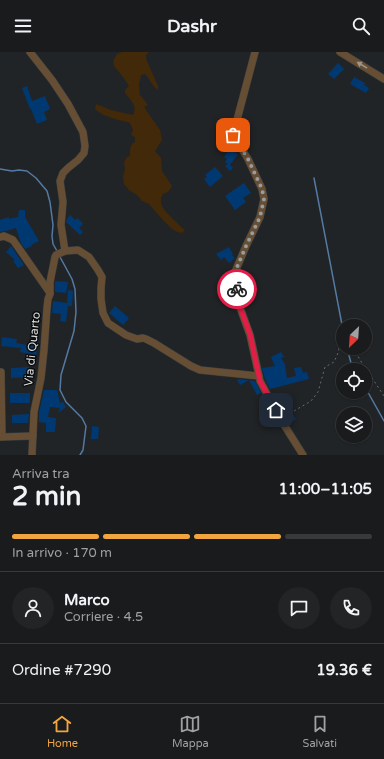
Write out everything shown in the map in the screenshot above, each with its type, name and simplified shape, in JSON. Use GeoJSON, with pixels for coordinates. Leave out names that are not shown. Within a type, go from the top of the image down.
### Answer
{"type":"FeatureCollection","features":[{"type":"Feature","properties":{"kind":"street"},"geometry":{"type":"LineString","coordinates":[[30,52],[52,80],[68,104],[83,132],[85,146],[84,154],[63,173],[60,181],[63,202],[61,225],[65,251],[78,250],[84,253],[89,257],[102,277],[101,299],[103,313],[108,323],[126,335],[137,339],[143,338],[154,343],[200,370],[258,376]]}},
{"type":"Feature","properties":{"kind":"street"},"geometry":{"type":"LineString","coordinates":[[255,52],[233,135],[248,159],[262,189],[264,199],[260,217],[235,272],[238,302],[250,334],[260,381],[281,420],[303,455]]}},
{"type":"Feature","properties":{"kind":"street"},"geometry":{"type":"LineString","coordinates":[[340,52],[384,79]]}},
{"type":"Feature","properties":{"kind":"street"},"geometry":{"type":"LineString","coordinates":[[0,237],[4,236],[13,240],[50,294]]}},
{"type":"Feature","properties":{"kind":"street","name":"Via di Quarto"},"geometry":{"type":"LineString","coordinates":[[32,455],[34,412],[41,378],[50,282],[55,257],[56,255],[65,251]]}},
{"type":"Feature","properties":{"kind":"street"},"geometry":{"type":"LineString","coordinates":[[1,372],[1,437],[33,436]]}},
{"type":"Feature","properties":{"kind":"path"},"geometry":{"type":"LineString","coordinates":[[294,411],[311,401],[318,392],[325,367],[334,362],[337,355]]}},
{"type":"Feature","properties":{"kind":"path"},"geometry":{"type":"LineString","coordinates":[[357,355],[384,396]]}},
{"type":"Feature","properties":{"kind":"shaded area"},"geometry":{"type":"Polygon","coordinates":[[[122,52],[149,52],[146,55],[146,59],[158,86],[158,90],[145,74],[141,75],[139,84],[140,95],[148,105],[144,107],[160,130],[162,140],[155,151],[161,158],[162,171],[172,186],[168,192],[163,194],[161,204],[167,213],[185,230],[182,233],[171,228],[149,204],[142,201],[124,184],[124,162],[127,157],[130,156],[130,149],[132,144],[135,142],[135,137],[131,135],[133,130],[130,123],[107,116],[95,109],[96,104],[111,110],[133,115],[135,109],[134,106],[125,93],[125,90],[129,86],[114,66],[113,61],[117,54],[122,52]]]}},
{"type":"Feature","properties":{"kind":"building"},"geometry":{"type":"Polygon","coordinates":[[[338,63],[344,69],[334,79],[328,74],[338,63]]]}},
{"type":"Feature","properties":{"kind":"building"},"geometry":{"type":"Polygon","coordinates":[[[354,77],[365,83],[364,85],[369,88],[366,93],[350,84],[354,77]]]}},
{"type":"Feature","properties":{"kind":"building"},"geometry":{"type":"Polygon","coordinates":[[[27,86],[32,101],[45,96],[50,109],[44,112],[47,120],[37,124],[22,88],[27,86]]]}},
{"type":"Feature","properties":{"kind":"building"},"geometry":{"type":"Polygon","coordinates":[[[230,149],[238,154],[230,165],[233,168],[230,171],[225,166],[228,164],[225,162],[227,159],[224,157],[230,149]]]}},
{"type":"Feature","properties":{"kind":"building"},"geometry":{"type":"Polygon","coordinates":[[[215,167],[223,176],[210,187],[204,179],[207,177],[205,175],[215,167]]]}},
{"type":"Feature","properties":{"kind":"building"},"geometry":{"type":"Polygon","coordinates":[[[244,183],[251,193],[243,198],[246,202],[235,210],[225,196],[244,183]]]}},
{"type":"Feature","properties":{"kind":"building"},"geometry":{"type":"Polygon","coordinates":[[[19,210],[25,210],[25,217],[39,241],[25,249],[21,243],[16,228],[0,232],[0,220],[9,217],[9,219],[18,217],[19,210]]]}},
{"type":"Feature","properties":{"kind":"building"},"geometry":{"type":"Polygon","coordinates":[[[70,215],[75,220],[78,218],[83,224],[79,228],[83,232],[80,235],[66,222],[70,215]]]}},
{"type":"Feature","properties":{"kind":"building"},"geometry":{"type":"Polygon","coordinates":[[[11,246],[24,265],[18,268],[13,261],[15,260],[6,252],[11,246]]]}},
{"type":"Feature","properties":{"kind":"building"},"geometry":{"type":"Polygon","coordinates":[[[229,247],[235,258],[229,263],[224,257],[221,260],[216,254],[229,247]]]}},
{"type":"Feature","properties":{"kind":"building"},"geometry":{"type":"Polygon","coordinates":[[[55,281],[68,282],[66,293],[55,292],[55,281]]]}},
{"type":"Feature","properties":{"kind":"building"},"geometry":{"type":"Polygon","coordinates":[[[68,290],[73,291],[72,306],[68,306],[66,322],[60,321],[61,314],[52,313],[53,301],[67,303],[68,290]]]}},
{"type":"Feature","properties":{"kind":"building"},"geometry":{"type":"Polygon","coordinates":[[[115,306],[129,318],[123,325],[109,313],[115,306]]]}},
{"type":"Feature","properties":{"kind":"building"},"geometry":{"type":"Polygon","coordinates":[[[2,337],[17,339],[16,343],[38,347],[36,355],[20,352],[21,348],[1,346],[2,337]]]}},
{"type":"Feature","properties":{"kind":"building"},"geometry":{"type":"Polygon","coordinates":[[[281,352],[284,357],[281,358],[285,364],[287,378],[296,376],[294,368],[301,367],[303,373],[307,372],[309,379],[270,389],[262,368],[275,366],[271,357],[281,352]]]}},
{"type":"Feature","properties":{"kind":"building"},"geometry":{"type":"Polygon","coordinates":[[[29,367],[30,377],[11,378],[11,368],[29,367]]]}},
{"type":"Feature","properties":{"kind":"building"},"geometry":{"type":"Polygon","coordinates":[[[237,380],[249,380],[240,385],[237,380]]]}},
{"type":"Feature","properties":{"kind":"building"},"geometry":{"type":"Polygon","coordinates":[[[249,380],[255,381],[261,393],[257,395],[249,380]]]}},
{"type":"Feature","properties":{"kind":"building"},"geometry":{"type":"Polygon","coordinates":[[[44,390],[57,390],[60,403],[63,402],[66,407],[58,413],[60,408],[50,407],[48,417],[56,418],[55,432],[46,432],[46,423],[39,422],[39,413],[44,390]]]}},
{"type":"Feature","properties":{"kind":"building"},"geometry":{"type":"Polygon","coordinates":[[[10,393],[30,393],[30,403],[10,403],[10,393]]]}},
{"type":"Feature","properties":{"kind":"building"},"geometry":{"type":"Polygon","coordinates":[[[283,398],[296,419],[291,422],[287,416],[285,418],[277,401],[283,398]]]}},
{"type":"Feature","properties":{"kind":"building"},"geometry":{"type":"Polygon","coordinates":[[[29,414],[28,423],[12,423],[12,415],[29,414]]]}},
{"type":"Feature","properties":{"kind":"building"},"geometry":{"type":"Polygon","coordinates":[[[92,426],[99,427],[98,439],[91,439],[92,426]]]}},
{"type":"Feature","properties":{"kind":"waterway"},"geometry":{"type":"LineString","coordinates":[[0,169],[27,171],[36,178],[47,191],[53,225],[53,244],[57,251]]}},
{"type":"Feature","properties":{"kind":"waterway"},"geometry":{"type":"LineString","coordinates":[[314,178],[341,319]]}},
{"type":"Feature","properties":{"kind":"waterway"},"geometry":{"type":"LineString","coordinates":[[60,257],[72,279],[75,289],[76,312],[74,331],[61,375],[60,390],[66,402],[82,418],[86,426],[83,450],[80,455]]}},
{"type":"Feature","properties":{"kind":"waterway"},"geometry":{"type":"LineString","coordinates":[[349,355],[351,363]]}},
{"type":"Feature","properties":{"kind":"waterway"},"geometry":{"type":"LineString","coordinates":[[372,399],[384,421]]}},
{"type":"Feature","properties":{"kind":"way so far"},"geometry":{"type":"LineString","coordinates":[[233,135],[248,159],[262,189],[264,199],[260,217],[235,272],[237,289]]}},
{"type":"Feature","properties":{"kind":"route"},"geometry":{"type":"LineString","coordinates":[[237,289],[238,302],[250,334],[260,381],[276,410]]}}]}
